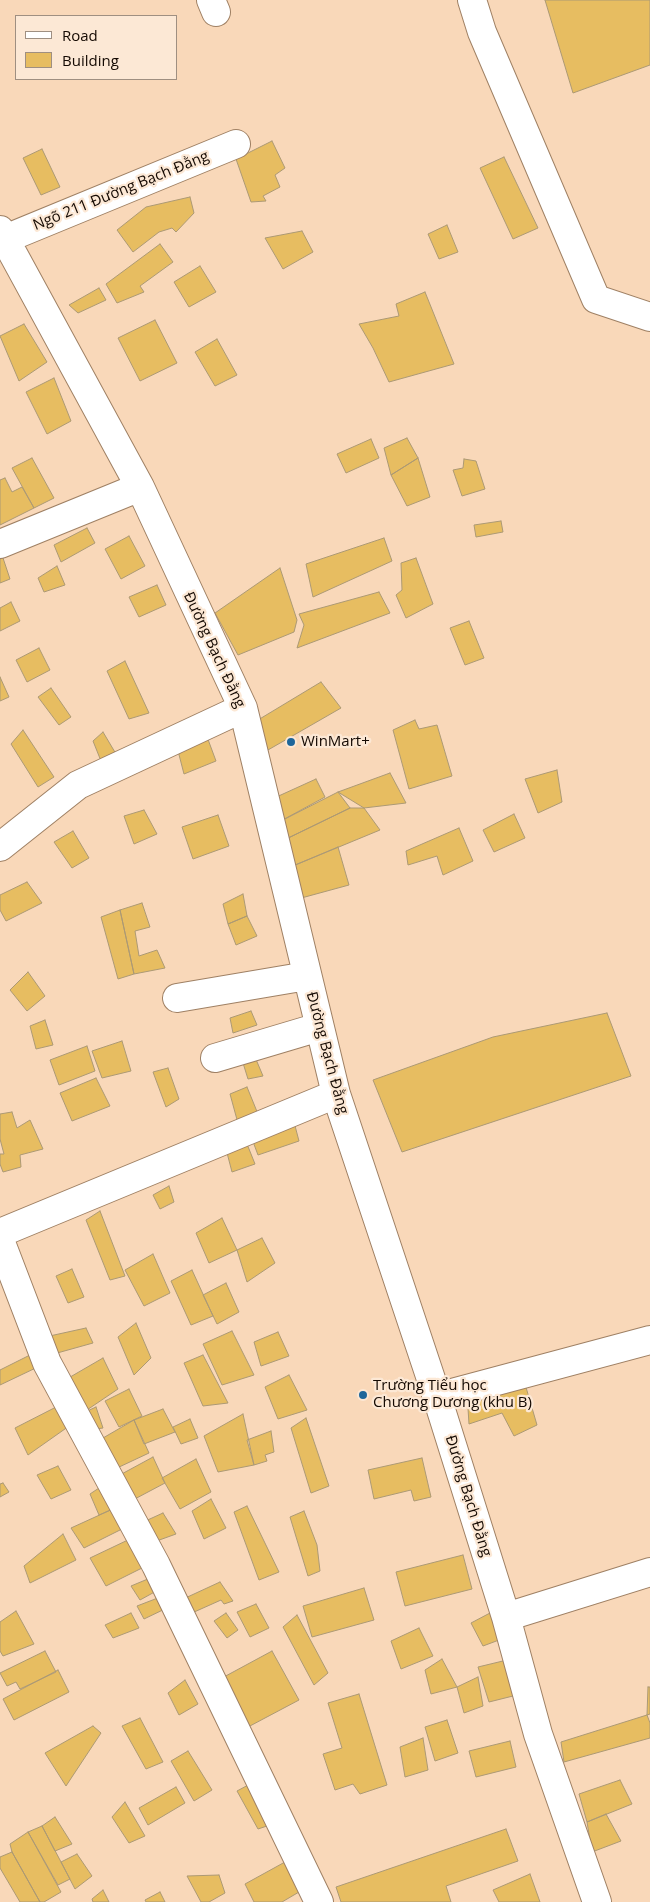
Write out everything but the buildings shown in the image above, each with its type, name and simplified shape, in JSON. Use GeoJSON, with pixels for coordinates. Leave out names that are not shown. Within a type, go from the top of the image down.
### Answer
{"type":"FeatureCollection","features":[{"type":"Feature","properties":{"kind":"street"},"geometry":{"type":"LineString","coordinates":[[472,0],[482,32],[596,298],[650,317]]}},
{"type":"Feature","properties":{"kind":"street","name":"Ngõ 211 Đường Bạch Đằng"},"geometry":{"type":"LineString","coordinates":[[3,235],[236,144]]}},
{"type":"Feature","properties":{"kind":"street","name":"Đường Bạch Đằng"},"geometry":{"type":"LineString","coordinates":[[3,235],[140,487],[242,708],[336,1094],[437,1397],[506,1617],[538,1734],[597,1902]]}},
{"type":"Feature","properties":{"kind":"street"},"geometry":{"type":"LineString","coordinates":[[0,544],[140,487]]}},
{"type":"Feature","properties":{"kind":"street"},"geometry":{"type":"LineString","coordinates":[[0,847],[78,784],[242,708]]}},
{"type":"Feature","properties":{"kind":"street"},"geometry":{"type":"LineString","coordinates":[[177,998],[307,976]]}},
{"type":"Feature","properties":{"kind":"street"},"geometry":{"type":"LineString","coordinates":[[214,1058],[319,1027]]}},
{"type":"Feature","properties":{"kind":"street"},"geometry":{"type":"LineString","coordinates":[[0,1233],[336,1094]]}},
{"type":"Feature","properties":{"kind":"street"},"geometry":{"type":"LineString","coordinates":[[0,1240],[47,1363],[156,1565],[319,1902]]}},
{"type":"Feature","properties":{"kind":"street"},"geometry":{"type":"LineString","coordinates":[[437,1397],[650,1340]]}},
{"type":"Feature","properties":{"kind":"street"},"geometry":{"type":"LineString","coordinates":[[506,1617],[650,1572]]}},
{"type":"Feature","properties":{"kind":"place","name":"WinMart+"},"geometry":{"type":"Point","coordinates":[291,742]}},
{"type":"Feature","properties":{"kind":"place","name":"Trường Tiểu học Chương Dương (khu B)"},"geometry":{"type":"Point","coordinates":[363,1395]}}]}
